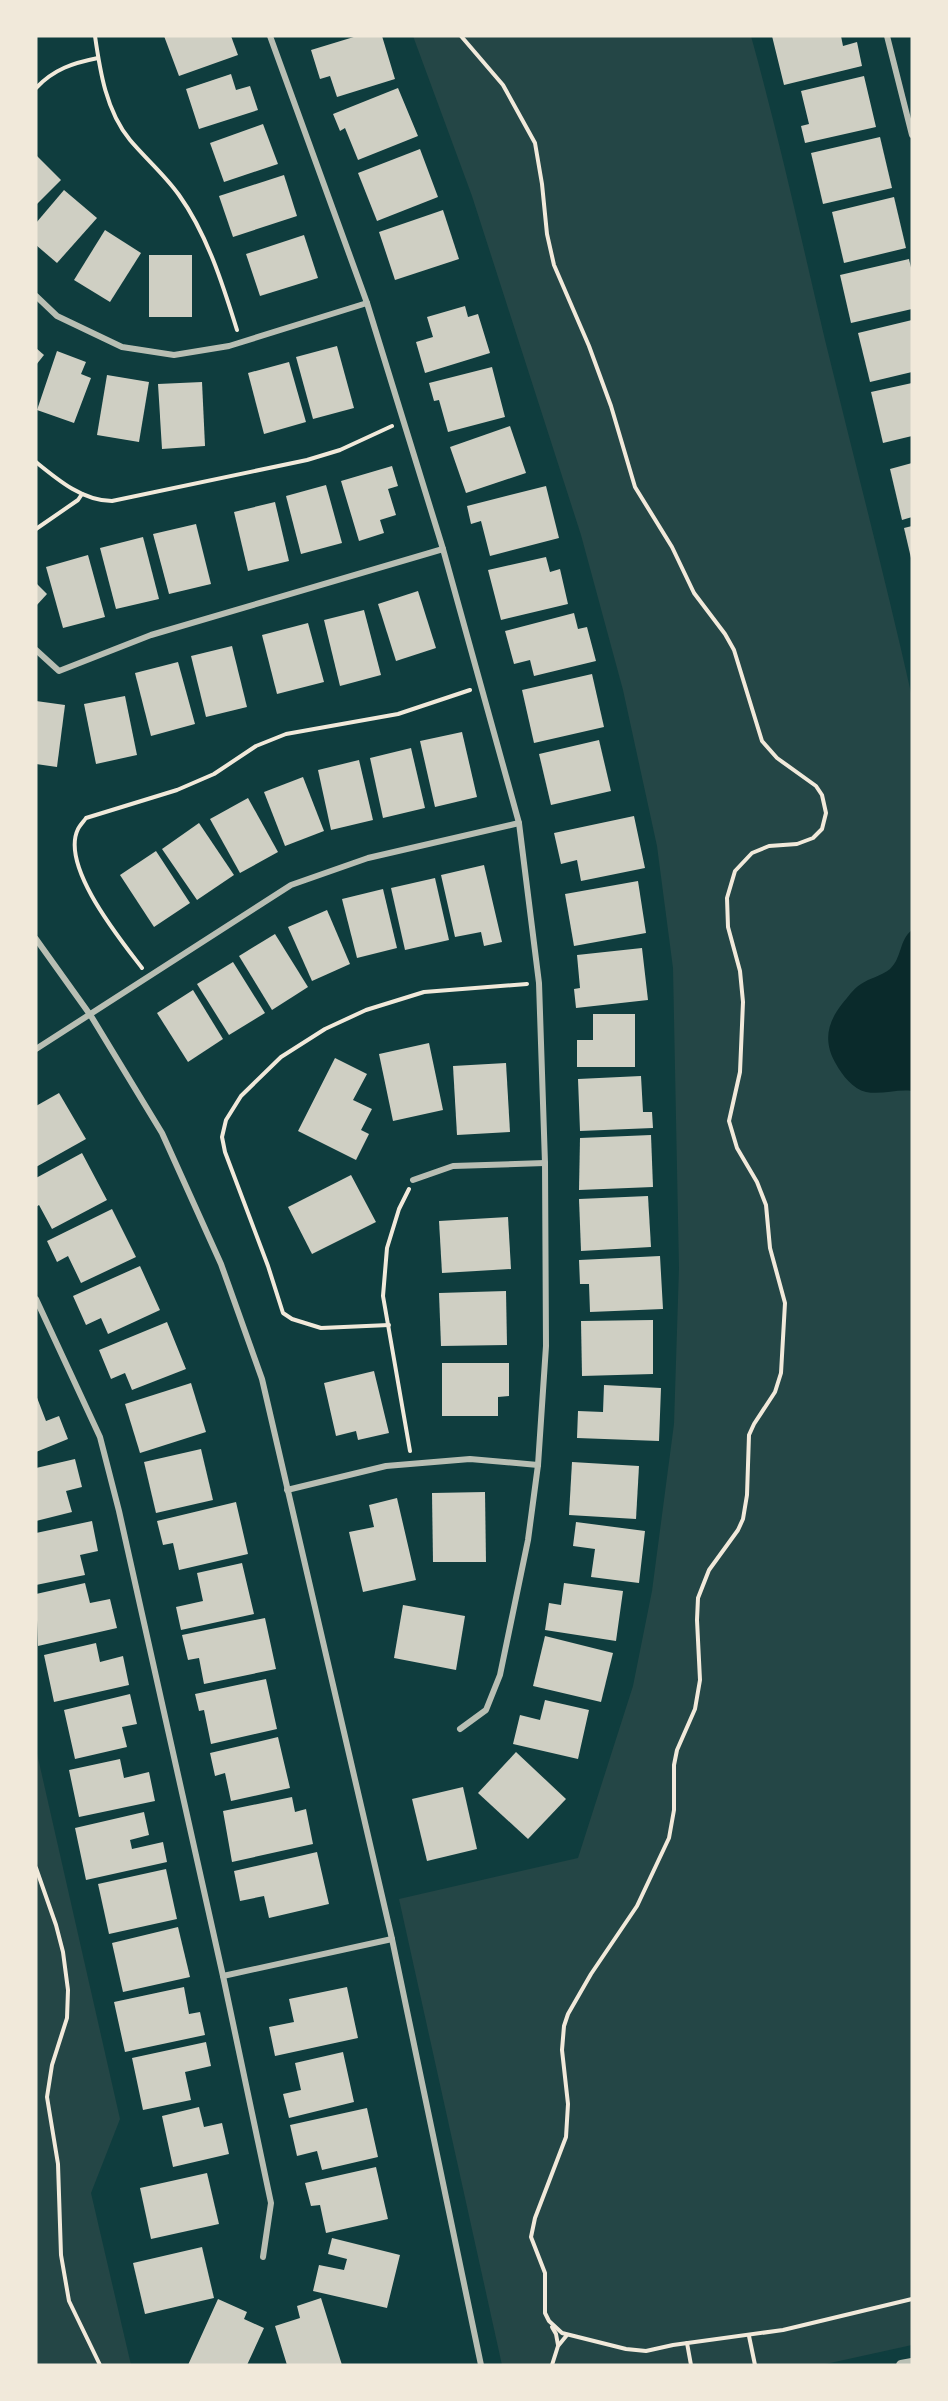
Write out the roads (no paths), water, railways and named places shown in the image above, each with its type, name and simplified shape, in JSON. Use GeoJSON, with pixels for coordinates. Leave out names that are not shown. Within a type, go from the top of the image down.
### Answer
{"type":"FeatureCollection","features":[{"type":"Feature","properties":{"kind":"street"},"geometry":{"type":"LineString","coordinates":[[270,36],[367,303],[443,549],[519,823],[539,983],[545,1164],[546,1346],[538,1465],[528,1540],[500,1675],[486,1710],[460,1729]]}},
{"type":"Feature","properties":{"kind":"street"},"geometry":{"type":"LineString","coordinates":[[887,36],[912,135]]}},
{"type":"Feature","properties":{"kind":"street"},"geometry":{"type":"LineString","coordinates":[[36,296],[57,316],[122,347],[174,355],[241,342],[367,303]]}},
{"type":"Feature","properties":{"kind":"street"},"geometry":{"type":"LineString","coordinates":[[36,650],[59,671],[151,635],[443,549]]}},
{"type":"Feature","properties":{"kind":"street"},"geometry":{"type":"LineString","coordinates":[[36,1049],[91,1016],[291,885],[368,858],[519,823]]}},
{"type":"Feature","properties":{"kind":"street"},"geometry":{"type":"LineString","coordinates":[[36,939],[91,1016],[162,1133],[221,1264],[262,1379],[392,1940],[481,2365]]}},
{"type":"Feature","properties":{"kind":"street"},"geometry":{"type":"LineString","coordinates":[[413,1180],[453,1166],[545,1164]]}},
{"type":"Feature","properties":{"kind":"street"},"geometry":{"type":"LineString","coordinates":[[36,1299],[100,1437],[119,1511],[223,1976],[271,2203],[263,2258]]}},
{"type":"Feature","properties":{"kind":"street"},"geometry":{"type":"LineString","coordinates":[[287,1490],[386,1466],[470,1459],[538,1465]]}},
{"type":"Feature","properties":{"kind":"street"},"geometry":{"type":"LineString","coordinates":[[223,1976],[392,1940]]}}]}
